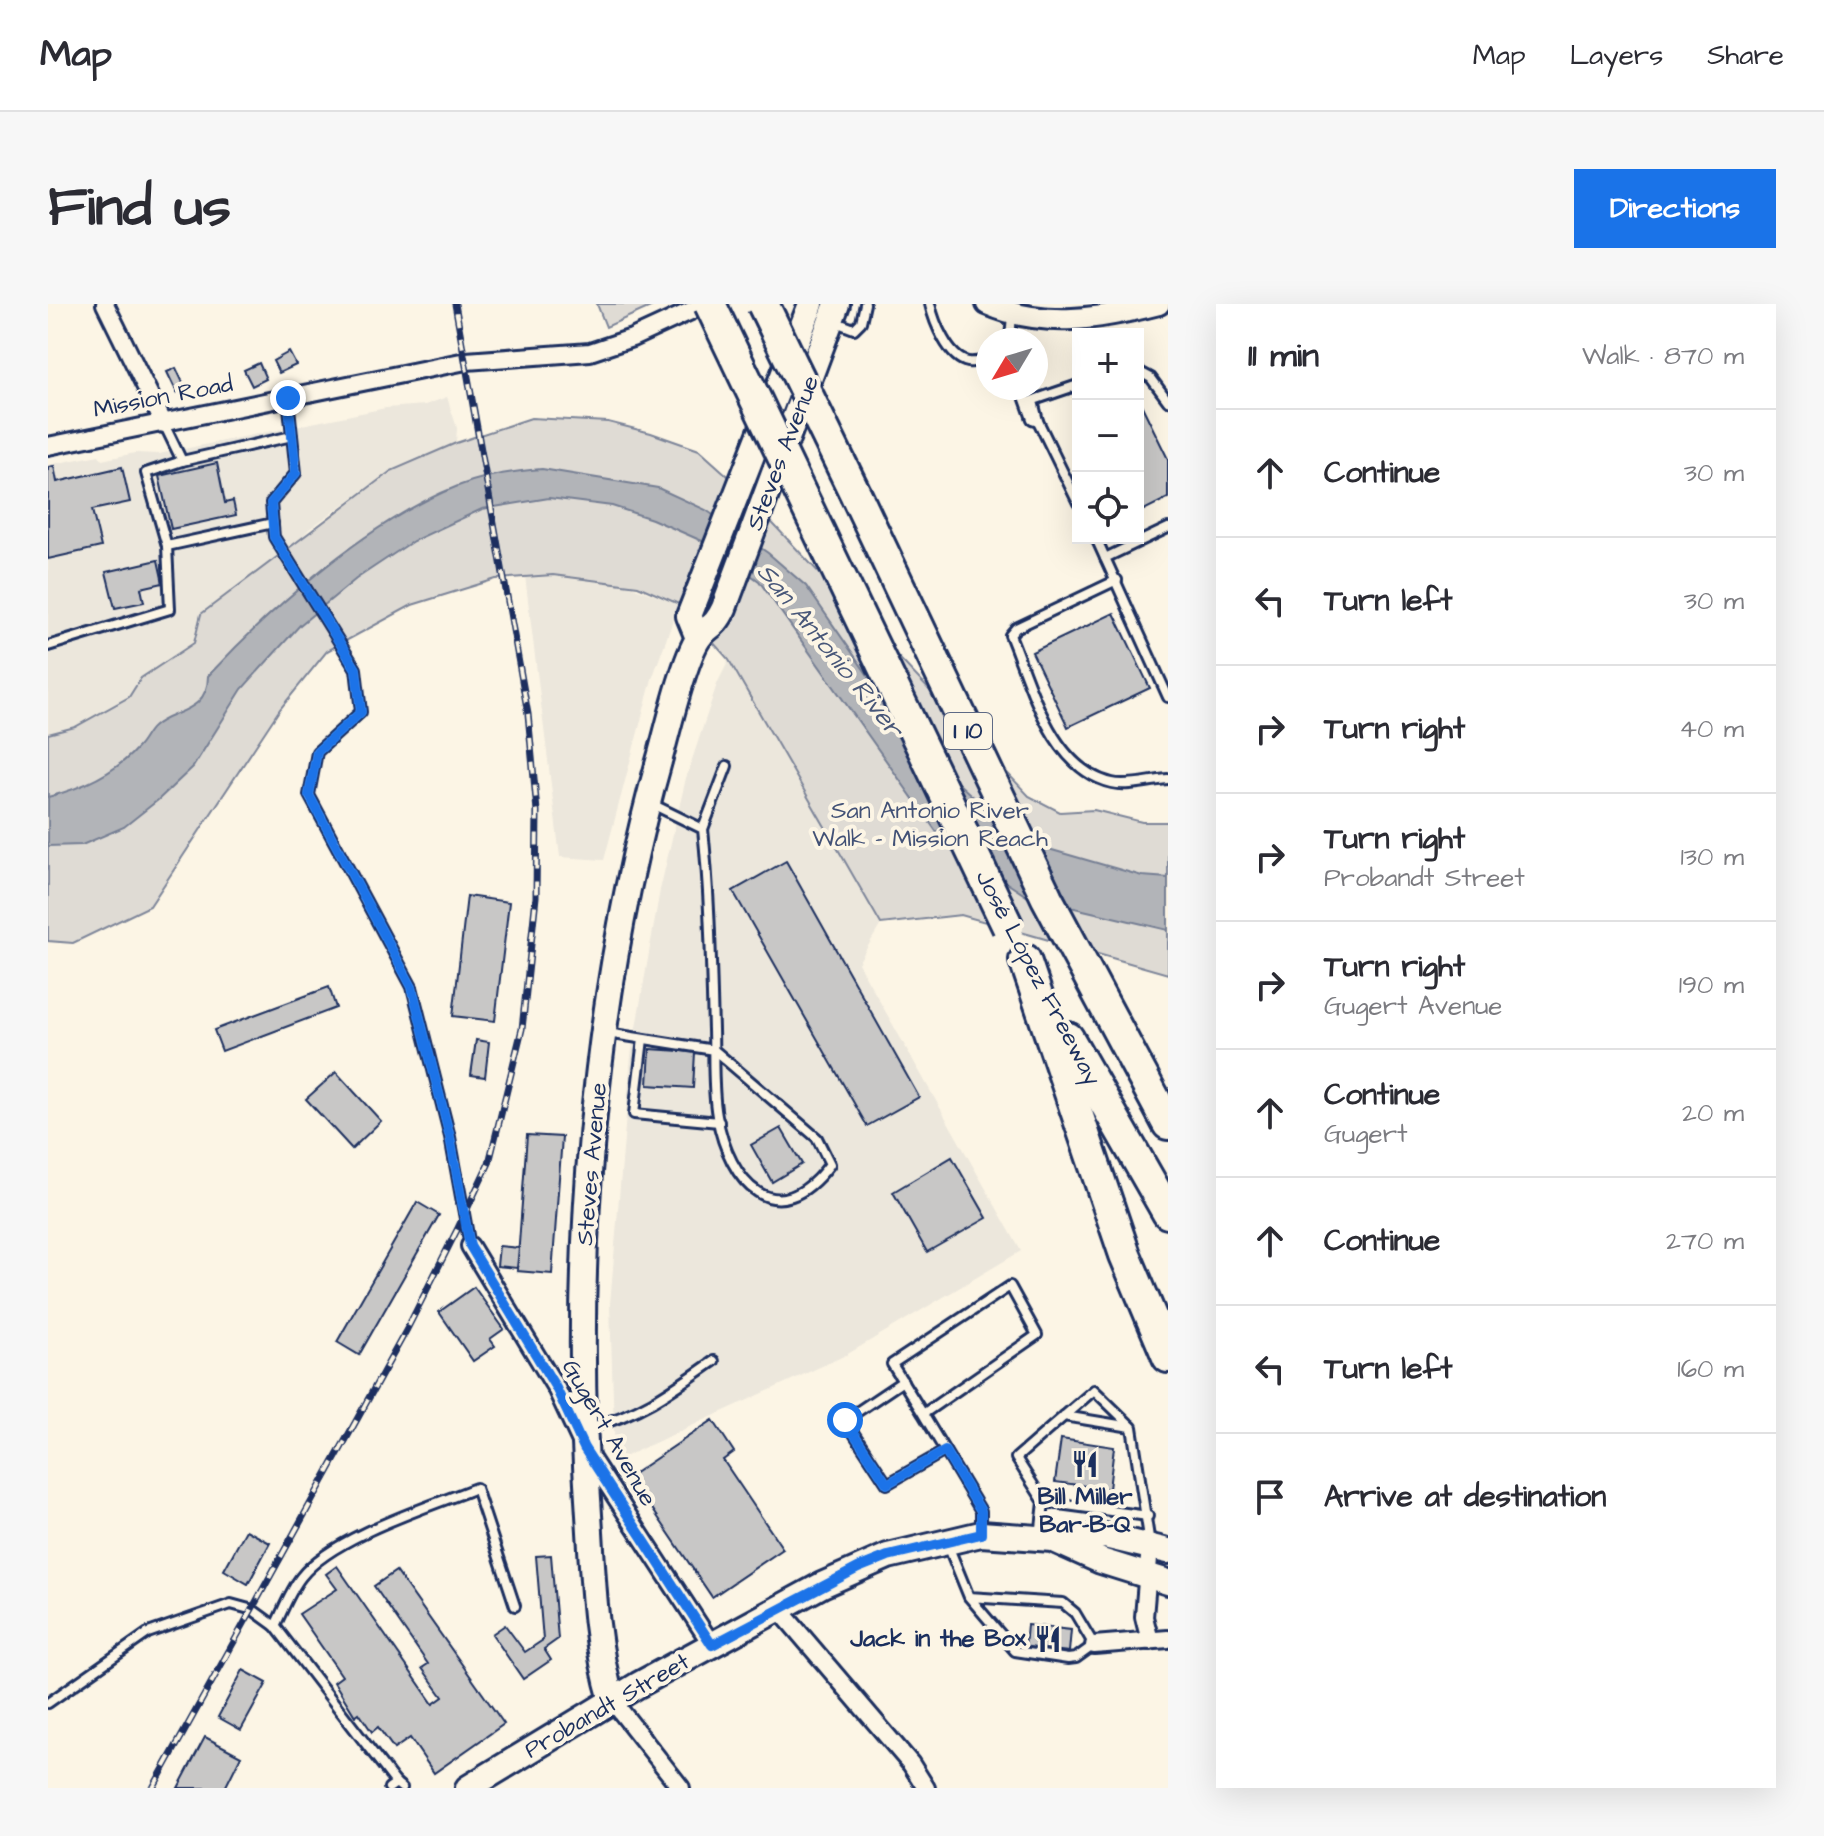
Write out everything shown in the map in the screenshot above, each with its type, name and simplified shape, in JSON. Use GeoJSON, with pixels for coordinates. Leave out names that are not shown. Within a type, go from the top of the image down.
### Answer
{"type":"FeatureCollection","features":[{"type":"Feature","properties":{"kind":"highway","name":"José López Freeway"},"geometry":{"type":"LineString","coordinates":[[708,304],[1008,927],[1168,1213]]}},
{"type":"Feature","properties":{"kind":"highway","name":"José López Freeway"},"geometry":{"type":"LineString","coordinates":[[763,304],[1082,965],[1168,1124]]}},
{"type":"Feature","properties":{"kind":"highway"},"geometry":{"type":"LineString","coordinates":[[1025,960],[1125,1255],[1168,1357]]}},
{"type":"Feature","properties":{"kind":"highway"},"geometry":{"type":"LineString","coordinates":[[1114,1027],[1168,1084]]}},
{"type":"Feature","properties":{"kind":"main road","name":"Steves Avenue"},"geometry":{"type":"LineString","coordinates":[[698,638],[689,616],[811,304]]}},
{"type":"Feature","properties":{"kind":"main road","name":"Steves Avenue"},"geometry":{"type":"LineString","coordinates":[[612,1700],[598,1647],[583,1439],[583,1288],[588,1179],[605,1032],[648,802],[698,638],[716,625],[724,608],[834,312]]}},
{"type":"Feature","properties":{"kind":"main road","name":"Probandt Street"},"geometry":{"type":"LineString","coordinates":[[468,1788],[612,1700],[778,1608],[868,1564],[981,1534],[1052,1539],[1105,1536],[1159,1548]]}},
{"type":"Feature","properties":{"kind":"main road","name":"Probandt Street"},"geometry":{"type":"LineString","coordinates":[[1052,1539],[1101,1561],[1158,1579]]}},
{"type":"Feature","properties":{"kind":"street"},"geometry":{"type":"LineString","coordinates":[[105,304],[164,424]]}},
{"type":"Feature","properties":{"kind":"street","name":"Mission Road"},"geometry":{"type":"LineString","coordinates":[[48,446],[466,361],[590,352],[632,338],[708,304]]}},
{"type":"Feature","properties":{"kind":"street"},"geometry":{"type":"LineString","coordinates":[[987,304],[1036,318],[1079,320],[1159,304]]}},
{"type":"Feature","properties":{"kind":"street","name":"Gugert Avenue"},"geometry":{"type":"LineString","coordinates":[[470,1246],[556,1388],[583,1439],[712,1645]]}},
{"type":"Feature","properties":{"kind":"street"},"geometry":{"type":"LineString","coordinates":[[1150,1641],[1144,1617],[1158,1579],[1159,1548]]}},
{"type":"Feature","properties":{"kind":"street"},"geometry":{"type":"LineString","coordinates":[[778,1608],[911,1764],[926,1788]]}},
{"type":"Feature","properties":{"kind":"street"},"geometry":{"type":"LineString","coordinates":[[1094,1645],[1168,1639]]}},
{"type":"Feature","properties":{"kind":"street"},"geometry":{"type":"LineString","coordinates":[[612,1700],[681,1788]]}},
{"type":"Feature","properties":{"kind":"lane"},"geometry":{"type":"LineString","coordinates":[[834,312],[854,329],[861,322],[865,304]]}},
{"type":"Feature","properties":{"kind":"lane"},"geometry":{"type":"LineString","coordinates":[[930,304],[950,348],[957,356],[969,362],[976,361]]}},
{"type":"Feature","properties":{"kind":"lane"},"geometry":{"type":"LineString","coordinates":[[1011,328],[1012,313]]}},
{"type":"Feature","properties":{"kind":"lane"},"geometry":{"type":"LineString","coordinates":[[1144,374],[1151,378],[1168,401]]}},
{"type":"Feature","properties":{"kind":"lane"},"geometry":{"type":"LineString","coordinates":[[1028,402],[1072,387]]}},
{"type":"Feature","properties":{"kind":"lane"},"geometry":{"type":"LineString","coordinates":[[288,398],[296,473],[271,503],[274,537],[356,669],[361,712],[317,752],[309,795],[412,987],[450,1137],[470,1246]]}},
{"type":"Feature","properties":{"kind":"lane"},"geometry":{"type":"LineString","coordinates":[[1028,402],[1034,405],[1038,421],[1072,491]]}},
{"type":"Feature","properties":{"kind":"lane"},"geometry":{"type":"LineString","coordinates":[[164,424],[182,461]]}},
{"type":"Feature","properties":{"kind":"lane"},"geometry":{"type":"LineString","coordinates":[[48,646],[170,609],[167,546],[146,473],[182,461],[292,436]]}},
{"type":"Feature","properties":{"kind":"lane"},"geometry":{"type":"LineString","coordinates":[[167,546],[273,523]]}},
{"type":"Feature","properties":{"kind":"lane"},"geometry":{"type":"LineString","coordinates":[[1105,558],[1168,528]]}},
{"type":"Feature","properties":{"kind":"lane"},"geometry":{"type":"LineString","coordinates":[[1099,544],[1164,677],[1168,697]]}},
{"type":"Feature","properties":{"kind":"lane"},"geometry":{"type":"LineString","coordinates":[[1117,580],[1016,628],[1010,635],[1047,721],[1072,762],[1113,783],[1168,779]]}},
{"type":"Feature","properties":{"kind":"lane"},"geometry":{"type":"LineString","coordinates":[[605,1032],[714,1050],[817,1138],[830,1164],[800,1196],[773,1199],[754,1192],[728,1153],[719,1122],[714,1050],[703,829],[727,766]]}},
{"type":"Feature","properties":{"kind":"lane"},"geometry":{"type":"LineString","coordinates":[[648,802],[703,829]]}},
{"type":"Feature","properties":{"kind":"lane"},"geometry":{"type":"LineString","coordinates":[[643,1039],[634,1114],[719,1122]]}},
{"type":"Feature","properties":{"kind":"lane"},"geometry":{"type":"LineString","coordinates":[[923,1414],[1037,1335],[1010,1286],[892,1364],[981,1511],[981,1534]]}},
{"type":"Feature","properties":{"kind":"lane"},"geometry":{"type":"LineString","coordinates":[[583,1439],[650,1406],[714,1361]]}},
{"type":"Feature","properties":{"kind":"lane"},"geometry":{"type":"LineString","coordinates":[[903,1381],[845,1420],[887,1484],[945,1451]]}},
{"type":"Feature","properties":{"kind":"lane"},"geometry":{"type":"LineString","coordinates":[[1052,1539],[1044,1502],[1016,1458],[1094,1390],[1132,1427],[1148,1516],[1159,1548]]}},
{"type":"Feature","properties":{"kind":"lane"},"geometry":{"type":"LineString","coordinates":[[1064,1416],[1132,1427]]}},
{"type":"Feature","properties":{"kind":"lane"},"geometry":{"type":"LineString","coordinates":[[275,1626],[301,1576],[320,1560],[356,1537],[476,1488],[515,1606]]}},
{"type":"Feature","properties":{"kind":"lane"},"geometry":{"type":"LineString","coordinates":[[1044,1502],[1148,1516]]}},
{"type":"Feature","properties":{"kind":"lane"},"geometry":{"type":"LineString","coordinates":[[946,1541],[969,1597],[1015,1651],[1068,1659],[1076,1658],[1094,1645],[1075,1613],[1063,1603],[969,1597]]}},
{"type":"Feature","properties":{"kind":"lane"},"geometry":{"type":"LineString","coordinates":[[48,1703],[148,1633],[231,1604],[253,1610],[275,1626],[396,1786]]}},
{"type":"Feature","properties":{"kind":"shaded area"},"geometry":{"type":"Polygon","coordinates":[[[447,397],[457,428],[456,443],[391,471],[309,529],[294,547],[274,560],[201,625],[195,643],[141,678],[129,697],[75,727],[48,734],[48,465],[99,455],[102,460],[135,453],[159,454],[386,408],[425,405],[447,397]]]}},
{"type":"Feature","properties":{"kind":"shaded area"},"geometry":{"type":"Polygon","coordinates":[[[525,576],[579,576],[616,581],[679,604],[652,679],[604,860],[560,857],[525,576]]]}},
{"type":"Feature","properties":{"kind":"shaded area"},"geometry":{"type":"Polygon","coordinates":[[[729,660],[881,924],[858,963],[1021,1251],[846,1355],[615,1461],[610,1304],[631,1056],[660,890],[686,778],[717,684],[729,660]]]}},
{"type":"Feature","properties":{"kind":"green space"},"geometry":{"type":"Polygon","coordinates":[[[597,304],[657,304],[606,327],[597,304]]]}},
{"type":"Feature","properties":{"kind":"green space","name":"San Antonio River Walk - Mission Reach"},"geometry":{"type":"Polygon","coordinates":[[[531,418],[608,422],[699,450],[728,476],[1029,796],[1060,812],[1094,810],[1142,822],[1168,822],[1168,974],[961,915],[881,924],[729,660],[679,604],[638,586],[553,575],[496,579],[412,605],[327,651],[280,709],[150,906],[73,943],[48,941],[48,734],[75,727],[129,697],[141,678],[194,643],[201,614],[391,471],[456,443],[531,418]]]}},
{"type":"Feature","properties":{"kind":"water","name":"San Antonio River"},"geometry":{"type":"Polygon","coordinates":[[[542,469],[658,488],[706,510],[768,553],[806,586],[917,746],[1011,831],[1052,850],[1142,876],[1168,878],[1168,930],[1028,897],[943,841],[759,581],[702,541],[652,519],[612,506],[549,498],[482,509],[413,541],[356,579],[300,625],[242,689],[193,767],[158,800],[124,827],[82,845],[48,846],[48,797],[108,772],[129,757],[160,721],[195,704],[202,698],[208,676],[262,622],[324,568],[391,520],[458,486],[510,472],[542,469]]]}},
{"type":"Feature","properties":{"kind":"building"},"geometry":{"type":"Polygon","coordinates":[[[289,352],[296,365],[279,373],[273,361],[289,352]]]}},
{"type":"Feature","properties":{"kind":"building"},"geometry":{"type":"Polygon","coordinates":[[[259,363],[266,379],[252,386],[244,370],[259,363]]]}},
{"type":"Feature","properties":{"kind":"building"},"geometry":{"type":"Polygon","coordinates":[[[176,368],[186,389],[177,393],[167,372],[176,368]]]}},
{"type":"Feature","properties":{"kind":"building"},"geometry":{"type":"Polygon","coordinates":[[[1144,410],[1168,459],[1168,498],[1144,510],[1144,410]]]}},
{"type":"Feature","properties":{"kind":"building"},"geometry":{"type":"Polygon","coordinates":[[[217,463],[225,503],[233,501],[236,515],[171,529],[159,476],[217,463]]]}},
{"type":"Feature","properties":{"kind":"building"},"geometry":{"type":"Polygon","coordinates":[[[54,466],[57,482],[122,467],[130,502],[92,510],[101,547],[48,559],[48,467],[54,466]]]}},
{"type":"Feature","properties":{"kind":"building"},"geometry":{"type":"Polygon","coordinates":[[[158,560],[163,583],[141,588],[144,602],[115,608],[106,572],[158,560]]]}},
{"type":"Feature","properties":{"kind":"building"},"geometry":{"type":"Polygon","coordinates":[[[1114,613],[1150,688],[1068,727],[1032,652],[1114,613]]]}},
{"type":"Feature","properties":{"kind":"building"},"geometry":{"type":"Polygon","coordinates":[[[786,861],[919,1097],[867,1126],[733,891],[786,861]]]}},
{"type":"Feature","properties":{"kind":"building"},"geometry":{"type":"Polygon","coordinates":[[[467,896],[509,902],[495,1021],[453,1016],[467,896]]]}},
{"type":"Feature","properties":{"kind":"building"},"geometry":{"type":"Polygon","coordinates":[[[329,987],[336,1008],[222,1051],[214,1030],[329,987]]]}},
{"type":"Feature","properties":{"kind":"building"},"geometry":{"type":"Polygon","coordinates":[[[476,1040],[489,1042],[485,1077],[471,1075],[476,1040]]]}},
{"type":"Feature","properties":{"kind":"building"},"geometry":{"type":"Polygon","coordinates":[[[650,1049],[695,1052],[693,1088],[648,1085],[650,1049]]]}},
{"type":"Feature","properties":{"kind":"building"},"geometry":{"type":"Polygon","coordinates":[[[336,1072],[381,1121],[352,1149],[306,1099],[336,1072]]]}},
{"type":"Feature","properties":{"kind":"building"},"geometry":{"type":"Polygon","coordinates":[[[781,1128],[802,1164],[772,1182],[751,1145],[781,1128]]]}},
{"type":"Feature","properties":{"kind":"building"},"geometry":{"type":"Polygon","coordinates":[[[527,1135],[562,1137],[552,1274],[517,1271],[527,1135]]]}},
{"type":"Feature","properties":{"kind":"building"},"geometry":{"type":"Polygon","coordinates":[[[952,1157],[987,1218],[927,1252],[893,1192],[952,1157]]]}},
{"type":"Feature","properties":{"kind":"building"},"geometry":{"type":"Polygon","coordinates":[[[417,1202],[439,1215],[359,1355],[337,1342],[417,1202]]]}},
{"type":"Feature","properties":{"kind":"building"},"geometry":{"type":"Polygon","coordinates":[[[499,1246],[519,1248],[517,1268],[497,1266],[499,1246]]]}},
{"type":"Feature","properties":{"kind":"building"},"geometry":{"type":"Polygon","coordinates":[[[474,1287],[504,1329],[490,1339],[495,1346],[473,1361],[439,1312],[474,1287]]]}},
{"type":"Feature","properties":{"kind":"building"},"geometry":{"type":"Polygon","coordinates":[[[713,1420],[734,1452],[723,1460],[783,1549],[712,1597],[630,1476],[713,1420]]]}},
{"type":"Feature","properties":{"kind":"building","name":"Bill Miller Bar-B-Q"},"geometry":{"type":"Polygon","coordinates":[[[1061,1439],[1114,1447],[1109,1489],[1055,1482],[1061,1439]]]}},
{"type":"Feature","properties":{"kind":"building"},"geometry":{"type":"Polygon","coordinates":[[[246,1530],[270,1543],[248,1584],[224,1570],[246,1530]]]}},
{"type":"Feature","properties":{"kind":"building"},"geometry":{"type":"Polygon","coordinates":[[[551,1555],[558,1639],[544,1649],[551,1660],[523,1679],[492,1634],[505,1625],[525,1652],[543,1640],[536,1556],[551,1555]]]}},
{"type":"Feature","properties":{"kind":"building"},"geometry":{"type":"Polygon","coordinates":[[[337,1566],[433,1704],[443,1697],[422,1668],[428,1664],[374,1586],[396,1571],[504,1724],[434,1773],[410,1738],[394,1749],[378,1727],[372,1732],[359,1713],[355,1716],[334,1682],[342,1676],[299,1614],[337,1589],[326,1574],[337,1566]]]}},
{"type":"Feature","properties":{"kind":"building","name":"Jack in the Box"},"geometry":{"type":"Polygon","coordinates":[[[1027,1625],[1071,1630],[1069,1652],[1025,1647],[1027,1625]]]}},
{"type":"Feature","properties":{"kind":"building"},"geometry":{"type":"Polygon","coordinates":[[[243,1670],[267,1683],[241,1730],[218,1717],[243,1670]]]}},
{"type":"Feature","properties":{"kind":"building"},"geometry":{"type":"Polygon","coordinates":[[[205,1737],[241,1756],[225,1788],[178,1788],[205,1737]]]}},
{"type":"Feature","properties":{"kind":"railway"},"geometry":{"type":"LineString","coordinates":[[153,1788],[407,1329],[458,1228],[489,1163],[522,1029],[536,897],[537,811],[528,714],[455,304]]}},
{"type":"Feature","properties":{"kind":"place","name":"Bill Miller Bar-B-Q"},"geometry":{"type":"Point","coordinates":[1085,1464]}},
{"type":"Feature","properties":{"kind":"place","name":"Jack in the Box"},"geometry":{"type":"Point","coordinates":[1048,1639]}},
{"type":"Feature","properties":{"kind":"route"},"geometry":{"type":"LineString","coordinates":[[288,398],[293,418],[291,427],[296,473],[271,503],[274,537],[331,634],[356,669],[361,712],[317,752],[309,795],[412,987],[450,1137],[470,1246],[556,1388],[584,1448],[712,1645],[858,1568],[888,1556],[981,1534],[981,1511],[945,1451],[887,1484],[845,1420]]}}]}
